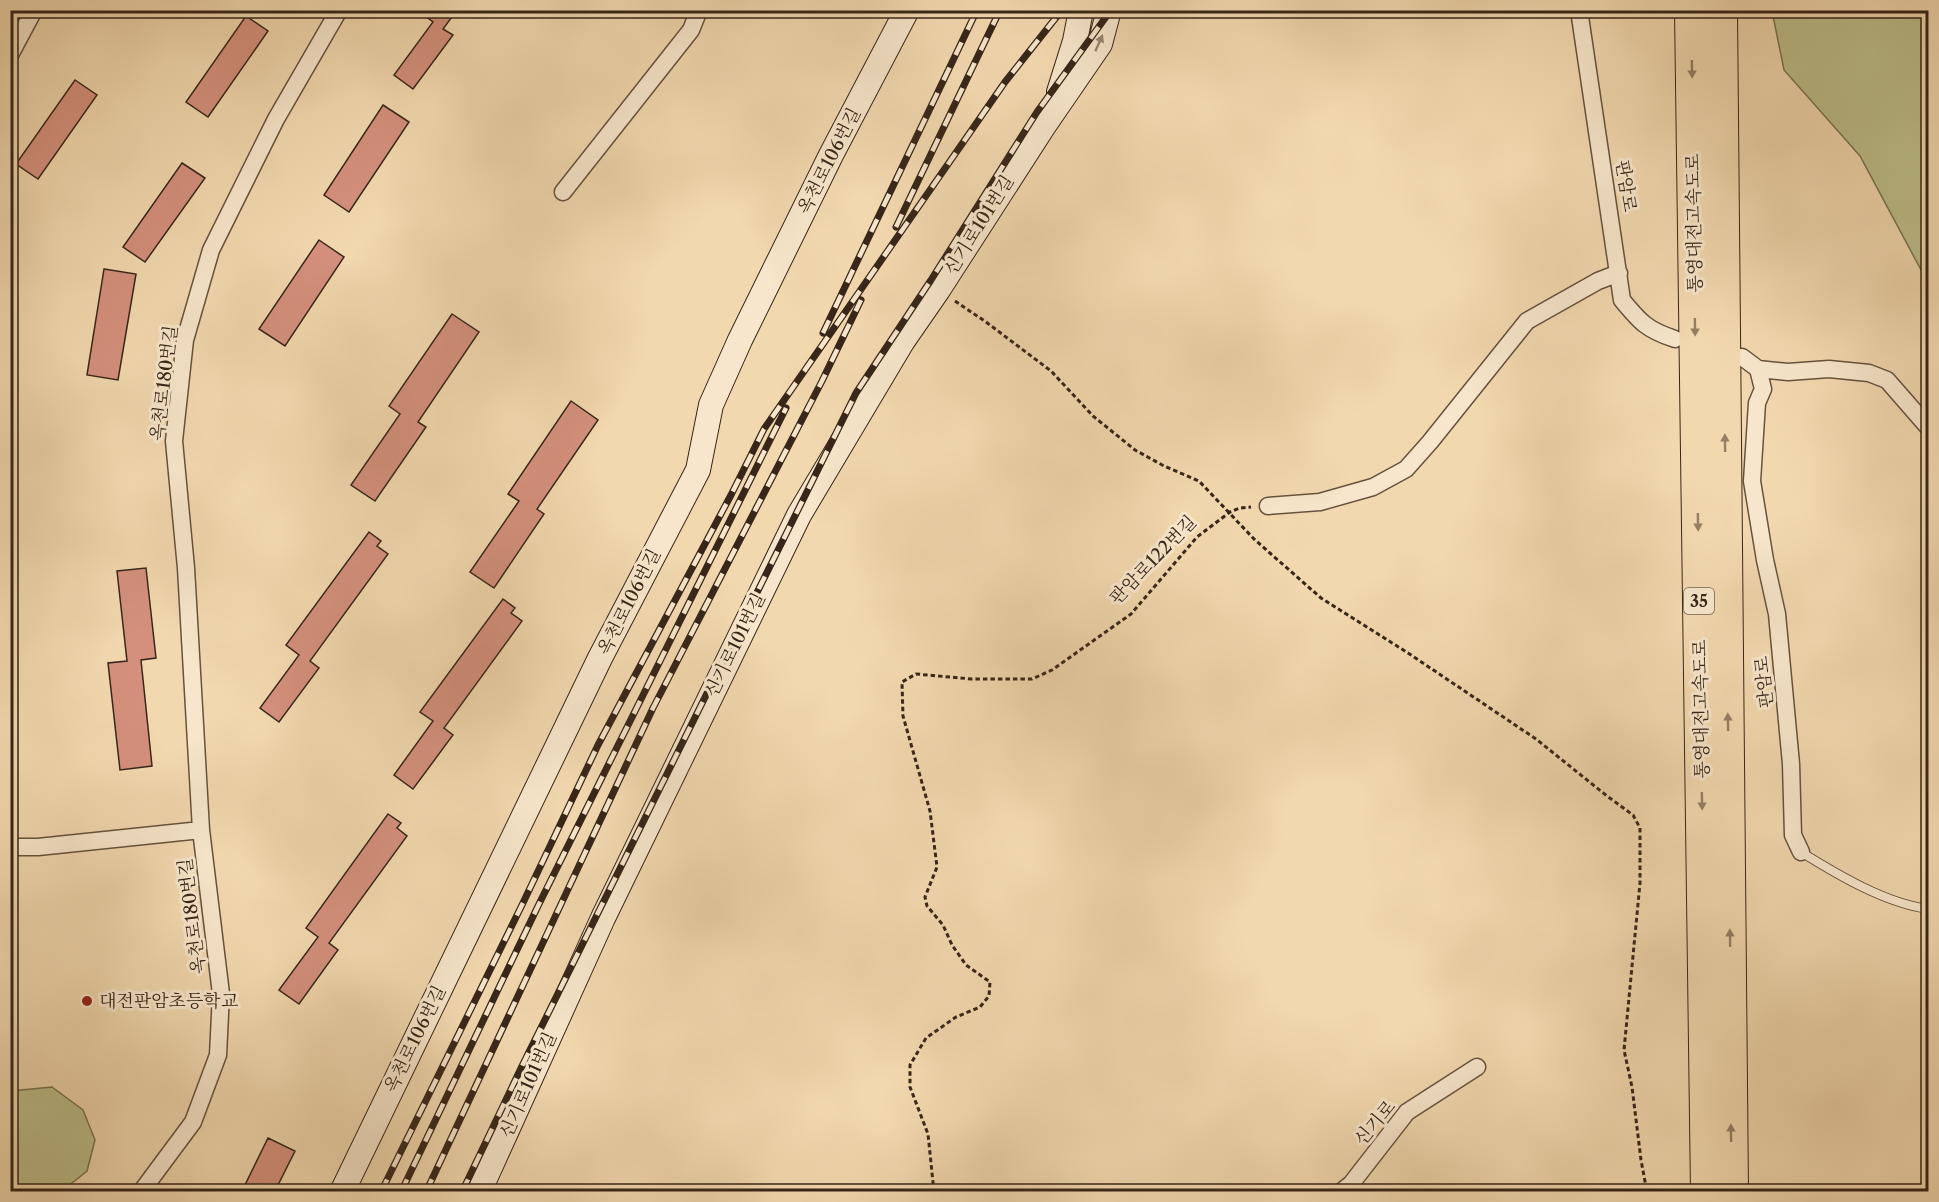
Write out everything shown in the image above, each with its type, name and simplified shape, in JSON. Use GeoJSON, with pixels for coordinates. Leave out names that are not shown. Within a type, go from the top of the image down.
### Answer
{"type":"FeatureCollection","features":[{"type":"Feature","properties":{"kind":"highway","name":"통영대전고속도로"},"geometry":{"type":"LineString","coordinates":[[1691,10],[1707,1191]]}},
{"type":"Feature","properties":{"kind":"highway","name":"통영대전고속도로"},"geometry":{"type":"LineString","coordinates":[[1721,10],[1732,1191]]}},
{"type":"Feature","properties":{"kind":"street"},"geometry":{"type":"LineString","coordinates":[[10,55],[34,10]]}},
{"type":"Feature","properties":{"kind":"street","name":"옥천로180번길"},"geometry":{"type":"LineString","coordinates":[[141,1191],[193,1122],[218,1055],[221,994],[201,830],[186,568],[174,441],[185,340],[211,250],[276,119],[339,10]]}},
{"type":"Feature","properties":{"kind":"street"},"geometry":{"type":"LineString","coordinates":[[563,192],[691,30],[699,10]]}},
{"type":"Feature","properties":{"kind":"street","name":"옥천로106번길"},"geometry":{"type":"LineString","coordinates":[[342,1191],[600,658],[698,470],[711,405],[720,383],[831,154],[907,10]]}},
{"type":"Feature","properties":{"kind":"street"},"geometry":{"type":"LineString","coordinates":[[1043,127],[1066,73],[1081,10]]}},
{"type":"Feature","properties":{"kind":"street"},"geometry":{"type":"LineString","coordinates":[[1043,127],[1100,44],[1109,10]]}},
{"type":"Feature","properties":{"kind":"street","name":"판암로"},"geometry":{"type":"LineString","coordinates":[[1579,10],[1622,300],[1638,320],[1656,333],[1675,339]]}},
{"type":"Feature","properties":{"kind":"street","name":"신기로101번길"},"geometry":{"type":"LineString","coordinates":[[479,1191],[603,918],[800,515],[902,342],[939,290],[1043,127]]}},
{"type":"Feature","properties":{"kind":"street"},"geometry":{"type":"LineString","coordinates":[[1268,506],[1320,502],[1373,487],[1406,469],[1527,321],[1598,281],[1619,273]]}},
{"type":"Feature","properties":{"kind":"street"},"geometry":{"type":"LineString","coordinates":[[1742,357],[1758,369],[1788,372],[1829,369],[1869,373],[1887,380],[1929,427]]}},
{"type":"Feature","properties":{"kind":"street","name":"판암로"},"geometry":{"type":"LineString","coordinates":[[1758,369],[1762,389],[1757,403],[1752,481],[1765,560],[1777,614],[1786,696],[1793,835],[1801,852]]}},
{"type":"Feature","properties":{"kind":"street","name":"옥천로180번길"},"geometry":{"type":"LineString","coordinates":[[10,847],[38,847],[201,830]]}},
{"type":"Feature","properties":{"kind":"street","name":"신기로"},"geometry":{"type":"LineString","coordinates":[[1341,1191],[1351,1184],[1407,1112],[1477,1067]]}},
{"type":"Feature","properties":{"kind":"lane","name":"판암로"},"geometry":{"type":"LineString","coordinates":[[1801,852],[1879,894],[1909,907],[1929,909]]}},
{"type":"Feature","properties":{"kind":"path"},"geometry":{"type":"LineString","coordinates":[[939,290],[1051,371],[1093,417],[1135,450],[1199,481],[1254,539],[1321,598],[1536,738],[1633,815],[1640,828],[1640,883],[1624,1050],[1632,1087],[1647,1191]]}},
{"type":"Feature","properties":{"kind":"path","name":"판암로122번길"},"geometry":{"type":"LineString","coordinates":[[934,1191],[928,1134],[910,1087],[910,1065],[926,1038],[956,1017],[980,1007],[989,996],[990,982],[966,965],[952,945],[943,925],[927,906],[925,897],[937,867],[930,811],[903,716],[902,682],[916,674],[972,679],[1032,679],[1052,670],[1131,614],[1197,537],[1230,512],[1240,508],[1268,506]]}},
{"type":"Feature","properties":{"kind":"green space"},"geometry":{"type":"Polygon","coordinates":[[[1772,11],[1928,11],[1928,283],[1860,156],[1784,70],[1772,11]]]}},
{"type":"Feature","properties":{"kind":"green space"},"geometry":{"type":"Polygon","coordinates":[[[52,1087],[83,1110],[95,1140],[87,1171],[62,1191],[11,1191],[11,1091],[52,1087]]]}},
{"type":"Feature","properties":{"kind":"building"},"geometry":{"type":"Polygon","coordinates":[[[417,10],[457,10],[443,29],[453,35],[413,89],[394,75],[433,22],[417,10]]]}},
{"type":"Feature","properties":{"kind":"building"},"geometry":{"type":"Polygon","coordinates":[[[246,16],[268,31],[208,117],[186,102],[246,16]]]}},
{"type":"Feature","properties":{"kind":"building"},"geometry":{"type":"Polygon","coordinates":[[[75,80],[97,95],[38,179],[16,164],[75,80]]]}},
{"type":"Feature","properties":{"kind":"building"},"geometry":{"type":"Polygon","coordinates":[[[383,105],[409,122],[349,212],[324,195],[383,105]]]}},
{"type":"Feature","properties":{"kind":"building"},"geometry":{"type":"Polygon","coordinates":[[[182,163],[205,178],[145,262],[123,247],[182,163]]]}},
{"type":"Feature","properties":{"kind":"building"},"geometry":{"type":"Polygon","coordinates":[[[319,240],[344,257],[285,346],[259,329],[319,240]]]}},
{"type":"Feature","properties":{"kind":"building"},"geometry":{"type":"Polygon","coordinates":[[[104,269],[136,274],[118,380],[87,375],[104,269]]]}},
{"type":"Feature","properties":{"kind":"building"},"geometry":{"type":"Polygon","coordinates":[[[452,314],[479,332],[418,422],[426,427],[375,501],[351,485],[400,414],[389,406],[452,314]]]}},
{"type":"Feature","properties":{"kind":"building"},"geometry":{"type":"Polygon","coordinates":[[[571,401],[598,420],[537,509],[544,514],[494,588],[470,572],[519,501],[508,494],[571,401]]]}},
{"type":"Feature","properties":{"kind":"building"},"geometry":{"type":"Polygon","coordinates":[[[369,532],[381,541],[377,546],[388,554],[310,661],[319,668],[279,722],[260,708],[299,655],[286,645],[369,532]]]}},
{"type":"Feature","properties":{"kind":"building"},"geometry":{"type":"Polygon","coordinates":[[[146,568],[156,658],[141,660],[152,766],[120,770],[108,663],[127,661],[117,571],[146,568]]]}},
{"type":"Feature","properties":{"kind":"building"},"geometry":{"type":"Polygon","coordinates":[[[503,599],[515,608],[511,613],[522,621],[444,728],[453,735],[413,789],[394,775],[433,721],[420,712],[503,599]]]}},
{"type":"Feature","properties":{"kind":"building"},"geometry":{"type":"Polygon","coordinates":[[[388,814],[401,823],[397,828],[407,836],[329,943],[338,950],[299,1004],[279,990],[318,937],[306,928],[388,814]]]}},
{"type":"Feature","properties":{"kind":"building"},"geometry":{"type":"Polygon","coordinates":[[[268,1138],[295,1151],[275,1191],[242,1191],[268,1138]]]}},
{"type":"Feature","properties":{"kind":"railway"},"geometry":{"type":"LineString","coordinates":[[823,333],[977,10]]}},
{"type":"Feature","properties":{"kind":"railway"},"geometry":{"type":"LineString","coordinates":[[896,227],[1000,10]]}},
{"type":"Feature","properties":{"kind":"railway"},"geometry":{"type":"LineString","coordinates":[[381,1192],[598,745],[764,429],[1005,82],[1062,10]]}},
{"type":"Feature","properties":{"kind":"railway"},"geometry":{"type":"LineString","coordinates":[[462,1192],[523,1064],[856,393],[931,280],[1037,112],[1111,10]]}},
{"type":"Feature","properties":{"kind":"railway"},"geometry":{"type":"LineString","coordinates":[[426,1192],[653,708],[822,381],[861,300]]}},
{"type":"Feature","properties":{"kind":"railway"},"geometry":{"type":"LineString","coordinates":[[401,1192],[539,904],[786,408]]}},
{"type":"Feature","properties":{"kind":"place","name":"대전판암초등학교"},"geometry":{"type":"Point","coordinates":[87,1001]}}]}
